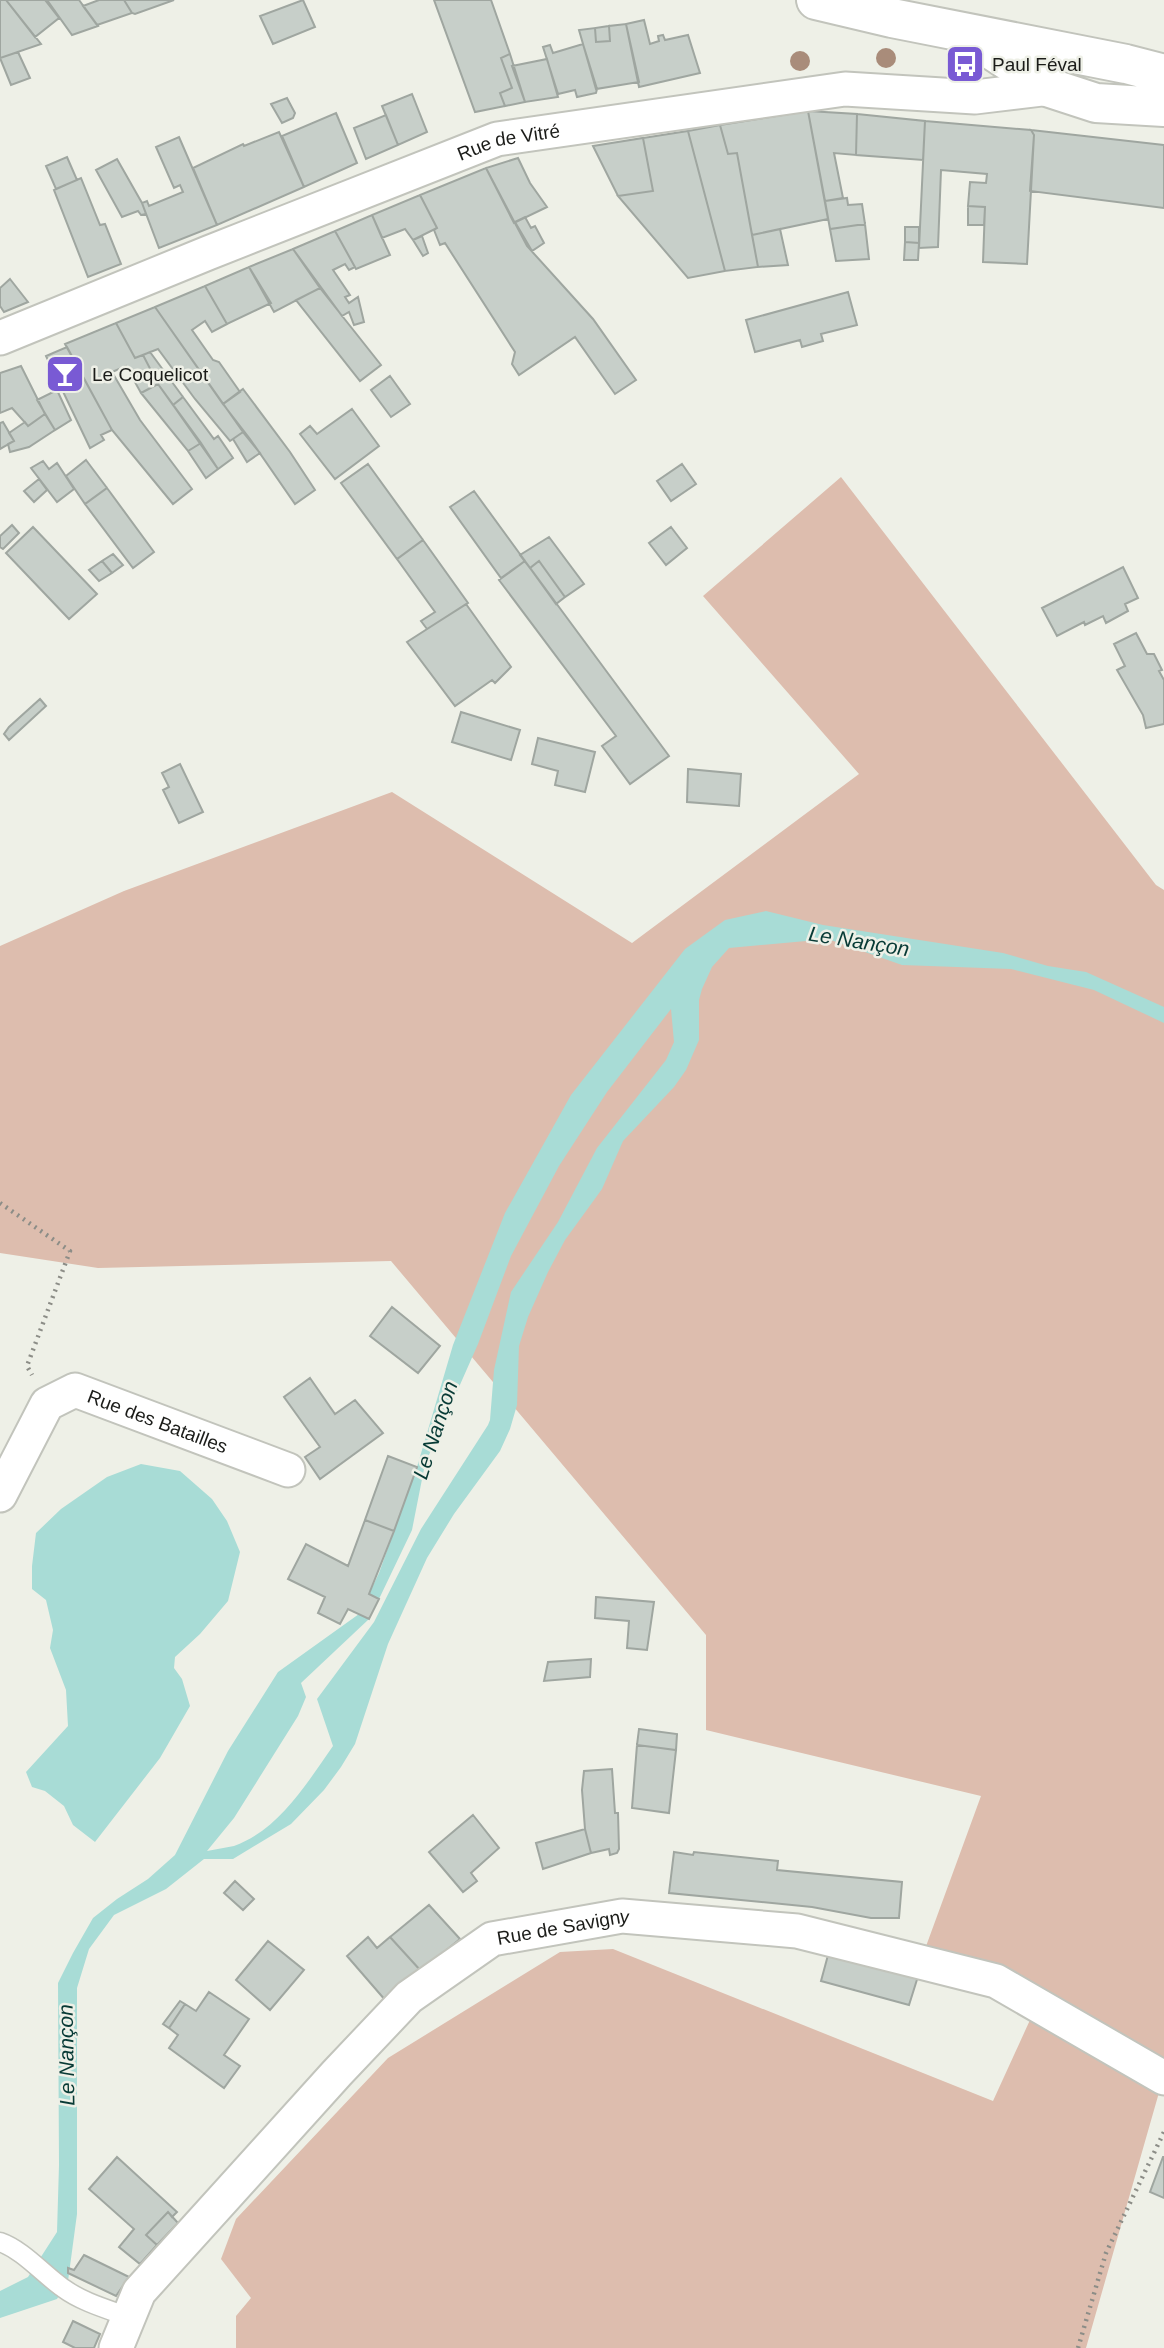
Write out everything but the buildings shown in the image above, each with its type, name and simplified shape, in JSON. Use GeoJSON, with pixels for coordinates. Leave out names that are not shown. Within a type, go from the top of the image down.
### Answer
{"type":"FeatureCollection","features":[{"type":"Feature","properties":{"kind":"main road"},"geometry":{"type":"LineString","coordinates":[[816,0],[1164,74]]}},
{"type":"Feature","properties":{"kind":"main road"},"geometry":{"type":"LineString","coordinates":[[965,32],[1050,88],[1096,103],[1164,107]]}},
{"type":"Feature","properties":{"kind":"street","name":"Rue de Vitré"},"geometry":{"type":"LineString","coordinates":[[0,338],[497,139],[845,89],[975,97],[1050,88]]}},
{"type":"Feature","properties":{"kind":"street","name":"Rue des Batailles"},"geometry":{"type":"LineString","coordinates":[[47,1404],[75,1390],[288,1470]]}},
{"type":"Feature","properties":{"kind":"street"},"geometry":{"type":"LineString","coordinates":[[0,1495],[47,1404]]}},
{"type":"Feature","properties":{"kind":"street","name":"Rue de Savigny"},"geometry":{"type":"LineString","coordinates":[[116,2348],[139,2292],[337,2073],[409,1997],[492,1939],[622,1916],[797,1931],[996,1980],[1164,2078]]}},
{"type":"Feature","properties":{"kind":"lane"},"geometry":{"type":"LineString","coordinates":[[0,2242],[65,2290],[129,2317]]}},
{"type":"Feature","properties":{"kind":"path"},"geometry":{"type":"LineString","coordinates":[[0,1203],[70,1251],[27,1366],[47,1404]]}},
{"type":"Feature","properties":{"kind":"path"},"geometry":{"type":"LineString","coordinates":[[1078,2348],[1106,2253],[1164,2132]]}},
{"type":"Feature","properties":{"kind":"shaded area"},"geometry":{"type":"Polygon","coordinates":[[[841,477],[1156,885],[1164,890],[1164,2075],[1086,2348],[236,2348],[236,2316],[251,2298],[221,2259],[236,2219],[388,2058],[560,1952],[613,1949],[993,2101],[1030,2020],[925,1949],[981,1796],[706,1730],[706,1635],[391,1261],[98,1268],[0,1253],[0,946],[124,891],[392,792],[632,943],[859,774],[703,596],[841,477]]]}},
{"type":"Feature","properties":{"kind":"water","name":"Le Nançon"},"geometry":{"type":"Polygon","coordinates":[[[766,911],[823,925],[1003,953],[1048,966],[1086,972],[1164,1007],[1164,1023],[1094,990],[1011,969],[902,965],[828,939],[729,948],[712,967],[702,989],[699,1000],[699,1040],[686,1070],[674,1087],[623,1141],[602,1189],[565,1240],[548,1272],[528,1317],[519,1346],[517,1405],[510,1429],[500,1451],[454,1514],[427,1558],[388,1644],[355,1744],[341,1767],[324,1790],[291,1824],[233,1859],[204,1859],[166,1889],[114,1915],[89,1949],[77,1988],[77,2214],[68,2281],[57,2299],[0,2318],[0,2291],[28,2277],[57,2232],[58,1983],[73,1953],[93,1918],[148,1879],[175,1855],[228,1751],[278,1672],[359,1614],[369,1619],[301,1683],[306,1697],[298,1716],[234,1818],[207,1851],[234,1846],[265,1829],[291,1804],[333,1746],[317,1699],[374,1622],[421,1529],[488,1425],[494,1370],[511,1292],[558,1222],[597,1148],[666,1060],[674,1042],[671,1009],[607,1092],[559,1166],[511,1256],[478,1344],[425,1464],[412,1530],[379,1599],[369,1594],[417,1467],[453,1345],[505,1213],[571,1095],[685,949],[725,920],[766,911]]]}},
{"type":"Feature","properties":{"kind":"water"},"geometry":{"type":"Polygon","coordinates":[[[141,1464],[180,1471],[212,1499],[227,1521],[240,1552],[228,1601],[200,1634],[175,1657],[174,1668],[182,1679],[190,1706],[160,1758],[95,1842],[73,1825],[64,1806],[45,1791],[32,1787],[26,1772],[68,1726],[66,1690],[50,1648],[53,1630],[46,1600],[32,1589],[36,1533],[61,1509],[107,1477],[141,1464]]]}},
{"type":"Feature","properties":{"kind":"place","name":"Paul Féval"},"geometry":{"type":"Point","coordinates":[965,64]}},
{"type":"Feature","properties":{"kind":"place","name":"Le Coquelicot"},"geometry":{"type":"Point","coordinates":[65,374]}}]}
